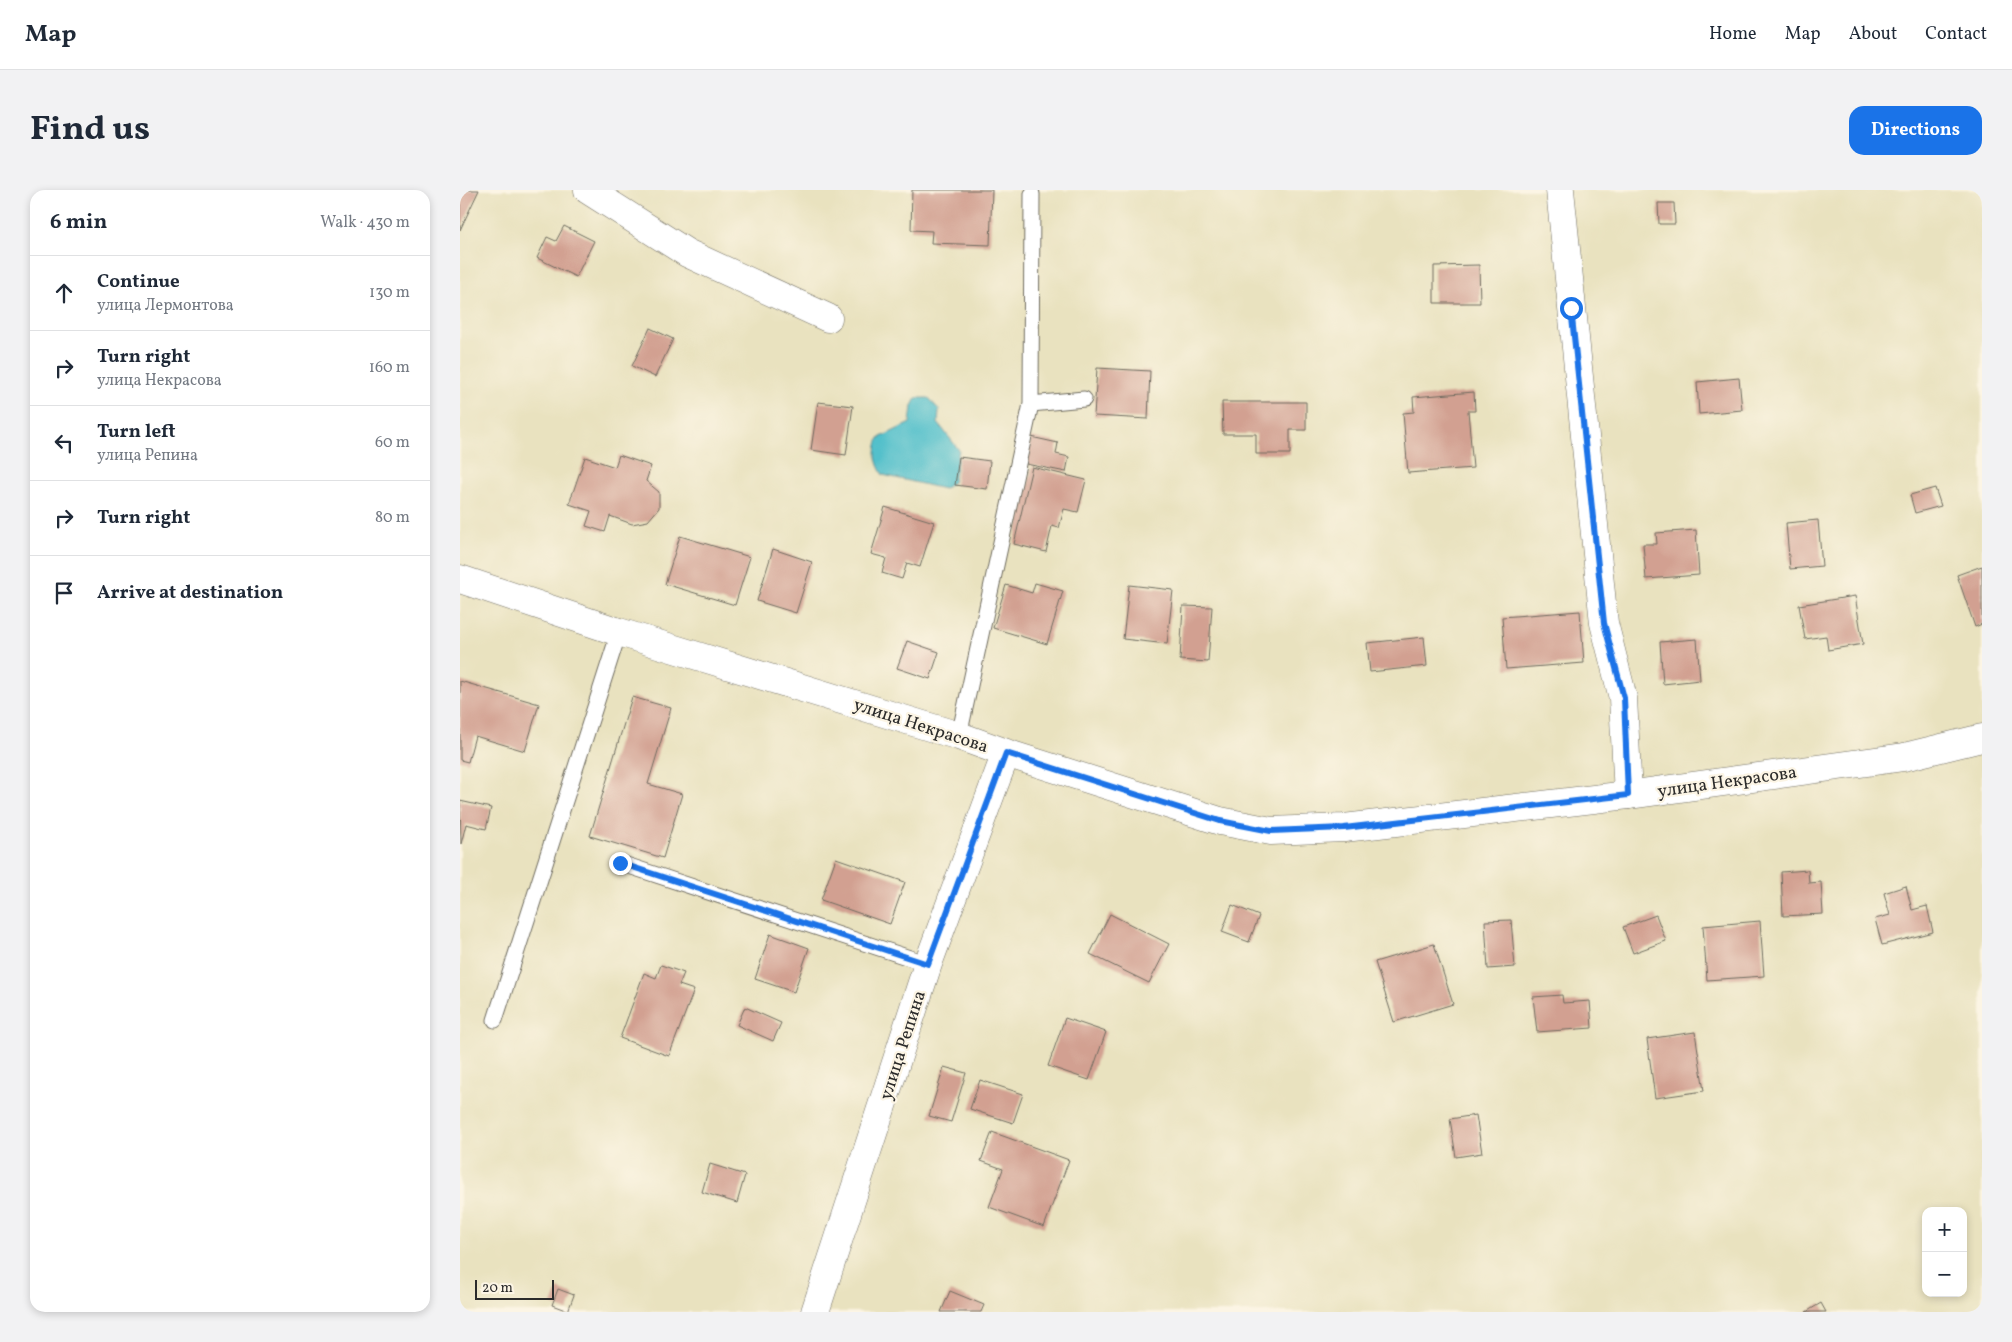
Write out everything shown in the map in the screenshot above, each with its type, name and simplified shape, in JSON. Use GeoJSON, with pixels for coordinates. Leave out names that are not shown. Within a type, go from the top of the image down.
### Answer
{"type":"FeatureCollection","features":[{"type":"Feature","properties":{"kind":"street"},"geometry":{"type":"LineString","coordinates":[[588,190],[687,253],[828,318]]}},
{"type":"Feature","properties":{"kind":"street"},"geometry":{"type":"LineString","coordinates":[[1560,190],[1604,623],[1624,698],[1628,795]]}},
{"type":"Feature","properties":{"kind":"street","name":"улица Некрасова"},"geometry":{"type":"LineString","coordinates":[[460,579],[619,632],[959,736],[1006,753],[1220,821],[1271,831],[1344,828],[1628,795],[1904,756],[1982,738]]}},
{"type":"Feature","properties":{"kind":"street","name":"улица Репина"},"geometry":{"type":"LineString","coordinates":[[815,1312],[928,964],[1006,753]]}},
{"type":"Feature","properties":{"kind":"lane"},"geometry":{"type":"LineString","coordinates":[[959,736],[1031,404],[1032,194]]}},
{"type":"Feature","properties":{"kind":"lane"},"geometry":{"type":"LineString","coordinates":[[1031,404],[1084,399]]}},
{"type":"Feature","properties":{"kind":"lane"},"geometry":{"type":"LineString","coordinates":[[494,1020],[619,632]]}},
{"type":"Feature","properties":{"kind":"lane"},"geometry":{"type":"LineString","coordinates":[[620,863],[928,964]]}},
{"type":"Feature","properties":{"kind":"water"},"geometry":{"type":"Polygon","coordinates":[[[916,398],[929,398],[939,410],[938,423],[959,450],[953,482],[944,489],[883,475],[878,466],[876,448],[879,438],[910,423],[912,406],[916,398]]]}},
{"type":"Feature","properties":{"kind":"building"},"geometry":{"type":"Polygon","coordinates":[[[460,190],[479,190],[460,230],[460,190]]]}},
{"type":"Feature","properties":{"kind":"building"},"geometry":{"type":"Polygon","coordinates":[[[912,190],[992,190],[990,245],[931,243],[932,231],[911,230],[912,190]]]}},
{"type":"Feature","properties":{"kind":"building"},"geometry":{"type":"Polygon","coordinates":[[[1658,203],[1674,203],[1675,224],[1659,224],[1658,203]]]}},
{"type":"Feature","properties":{"kind":"building"},"geometry":{"type":"Polygon","coordinates":[[[564,226],[594,241],[576,277],[537,258],[547,237],[556,241],[564,226]]]}},
{"type":"Feature","properties":{"kind":"building"},"geometry":{"type":"Polygon","coordinates":[[[1479,265],[1480,303],[1434,303],[1434,266],[1479,265]]]}},
{"type":"Feature","properties":{"kind":"building"},"geometry":{"type":"Polygon","coordinates":[[[650,328],[673,339],[655,377],[632,366],[650,328]]]}},
{"type":"Feature","properties":{"kind":"building"},"geometry":{"type":"Polygon","coordinates":[[[1097,368],[1150,371],[1148,419],[1094,416],[1097,368]]]}},
{"type":"Feature","properties":{"kind":"building"},"geometry":{"type":"Polygon","coordinates":[[[1739,378],[1742,410],[1699,414],[1697,382],[1739,378]]]}},
{"type":"Feature","properties":{"kind":"building"},"geometry":{"type":"Polygon","coordinates":[[[1474,392],[1475,411],[1468,411],[1473,468],[1408,473],[1403,413],[1414,412],[1413,397],[1474,392]]]}},
{"type":"Feature","properties":{"kind":"building"},"geometry":{"type":"Polygon","coordinates":[[[818,402],[853,406],[846,455],[811,450],[818,402]]]}},
{"type":"Feature","properties":{"kind":"building"},"geometry":{"type":"Polygon","coordinates":[[[1222,402],[1306,402],[1306,430],[1290,430],[1290,454],[1256,454],[1256,434],[1223,434],[1222,402]]]}},
{"type":"Feature","properties":{"kind":"building"},"geometry":{"type":"Polygon","coordinates":[[[1031,437],[1058,443],[1056,454],[1069,457],[1066,472],[1026,464],[1031,437]]]}},
{"type":"Feature","properties":{"kind":"building"},"geometry":{"type":"Polygon","coordinates":[[[619,455],[651,466],[646,481],[659,492],[659,508],[648,521],[632,524],[610,516],[605,532],[586,526],[591,511],[569,504],[585,457],[615,467],[619,455]]]}},
{"type":"Feature","properties":{"kind":"building"},"geometry":{"type":"Polygon","coordinates":[[[959,457],[990,461],[987,489],[955,485],[959,457]]]}},
{"type":"Feature","properties":{"kind":"building"},"geometry":{"type":"Polygon","coordinates":[[[1032,467],[1086,480],[1078,512],[1064,509],[1059,528],[1052,526],[1046,552],[1014,544],[1032,467]]]}},
{"type":"Feature","properties":{"kind":"building"},"geometry":{"type":"Polygon","coordinates":[[[1935,488],[1941,506],[1915,513],[1910,495],[1935,488]]]}},
{"type":"Feature","properties":{"kind":"building"},"geometry":{"type":"Polygon","coordinates":[[[885,507],[934,522],[920,567],[907,563],[902,579],[882,573],[886,558],[871,554],[885,507]]]}},
{"type":"Feature","properties":{"kind":"building"},"geometry":{"type":"Polygon","coordinates":[[[1818,520],[1822,566],[1790,569],[1786,523],[1818,520]]]}},
{"type":"Feature","properties":{"kind":"building"},"geometry":{"type":"Polygon","coordinates":[[[1696,530],[1699,575],[1646,579],[1643,544],[1657,544],[1656,533],[1696,530]]]}},
{"type":"Feature","properties":{"kind":"building"},"geometry":{"type":"Polygon","coordinates":[[[680,536],[750,557],[735,605],[665,584],[680,536]]]}},
{"type":"Feature","properties":{"kind":"building"},"geometry":{"type":"Polygon","coordinates":[[[773,549],[812,562],[796,613],[757,601],[773,549]]]}},
{"type":"Feature","properties":{"kind":"building"},"geometry":{"type":"Polygon","coordinates":[[[1982,566],[1982,624],[1975,627],[1957,575],[1982,566]]]}},
{"type":"Feature","properties":{"kind":"building"},"geometry":{"type":"Polygon","coordinates":[[[1035,583],[1063,591],[1047,644],[993,628],[1006,585],[1032,593],[1035,583]]]}},
{"type":"Feature","properties":{"kind":"building"},"geometry":{"type":"Polygon","coordinates":[[[1129,585],[1173,590],[1167,644],[1123,639],[1129,585]]]}},
{"type":"Feature","properties":{"kind":"building"},"geometry":{"type":"Polygon","coordinates":[[[1855,596],[1863,644],[1828,650],[1826,636],[1805,639],[1799,605],[1855,596]]]}},
{"type":"Feature","properties":{"kind":"building"},"geometry":{"type":"Polygon","coordinates":[[[1183,606],[1212,607],[1208,662],[1180,660],[1183,606]]]}},
{"type":"Feature","properties":{"kind":"building"},"geometry":{"type":"Polygon","coordinates":[[[1580,611],[1584,663],[1506,669],[1502,617],[1580,611]]]}},
{"type":"Feature","properties":{"kind":"building"},"geometry":{"type":"Polygon","coordinates":[[[1424,637],[1427,666],[1370,672],[1367,643],[1424,637]]]}},
{"type":"Feature","properties":{"kind":"building"},"geometry":{"type":"Polygon","coordinates":[[[1697,639],[1700,680],[1663,684],[1660,642],[1697,639]]]}},
{"type":"Feature","properties":{"kind":"building"},"geometry":{"type":"Polygon","coordinates":[[[907,641],[939,652],[930,679],[897,668],[907,641]]]}},
{"type":"Feature","properties":{"kind":"building"},"geometry":{"type":"Polygon","coordinates":[[[460,681],[539,704],[525,751],[475,736],[468,762],[460,760],[460,681]]]}},
{"type":"Feature","properties":{"kind":"building"},"geometry":{"type":"Polygon","coordinates":[[[632,697],[671,708],[648,784],[682,794],[663,858],[590,836],[632,697]]]}},
{"type":"Feature","properties":{"kind":"building"},"geometry":{"type":"Polygon","coordinates":[[[460,801],[491,808],[486,829],[466,824],[461,844],[460,801]]]}},
{"type":"Feature","properties":{"kind":"building"},"geometry":{"type":"Polygon","coordinates":[[[836,858],[905,882],[890,924],[821,900],[836,858]]]}},
{"type":"Feature","properties":{"kind":"building"},"geometry":{"type":"Polygon","coordinates":[[[1808,870],[1809,883],[1821,882],[1823,914],[1783,916],[1781,872],[1808,870]]]}},
{"type":"Feature","properties":{"kind":"building"},"geometry":{"type":"Polygon","coordinates":[[[1906,886],[1912,910],[1927,906],[1933,932],[1882,945],[1875,919],[1890,915],[1884,893],[1906,886]]]}},
{"type":"Feature","properties":{"kind":"building"},"geometry":{"type":"Polygon","coordinates":[[[1232,905],[1259,916],[1249,942],[1222,932],[1232,905]]]}},
{"type":"Feature","properties":{"kind":"building"},"geometry":{"type":"Polygon","coordinates":[[[1110,914],[1169,944],[1149,983],[1090,954],[1110,914]]]}},
{"type":"Feature","properties":{"kind":"building"},"geometry":{"type":"Polygon","coordinates":[[[1656,915],[1666,941],[1633,953],[1623,927],[1656,915]]]}},
{"type":"Feature","properties":{"kind":"building"},"geometry":{"type":"Polygon","coordinates":[[[1511,920],[1515,967],[1488,969],[1485,921],[1511,920]]]}},
{"type":"Feature","properties":{"kind":"building"},"geometry":{"type":"Polygon","coordinates":[[[1760,921],[1764,976],[1707,980],[1703,926],[1760,921]]]}},
{"type":"Feature","properties":{"kind":"building"},"geometry":{"type":"Polygon","coordinates":[[[770,934],[809,948],[794,992],[755,979],[770,934]]]}},
{"type":"Feature","properties":{"kind":"building"},"geometry":{"type":"Polygon","coordinates":[[[1434,944],[1453,1004],[1394,1022],[1375,962],[1434,944]]]}},
{"type":"Feature","properties":{"kind":"building"},"geometry":{"type":"Polygon","coordinates":[[[661,965],[684,973],[679,985],[694,990],[669,1056],[620,1038],[644,973],[656,978],[661,965]]]}},
{"type":"Feature","properties":{"kind":"building"},"geometry":{"type":"Polygon","coordinates":[[[1562,995],[1563,1003],[1590,1001],[1592,1028],[1537,1032],[1533,997],[1562,995]]]}},
{"type":"Feature","properties":{"kind":"building"},"geometry":{"type":"Polygon","coordinates":[[[745,1007],[781,1023],[773,1041],[737,1025],[745,1007]]]}},
{"type":"Feature","properties":{"kind":"building"},"geometry":{"type":"Polygon","coordinates":[[[1065,1018],[1106,1032],[1089,1080],[1048,1066],[1065,1018]]]}},
{"type":"Feature","properties":{"kind":"building"},"geometry":{"type":"Polygon","coordinates":[[[1695,1032],[1704,1091],[1655,1098],[1647,1039],[1695,1032]]]}},
{"type":"Feature","properties":{"kind":"building"},"geometry":{"type":"Polygon","coordinates":[[[944,1067],[966,1073],[951,1122],[929,1116],[944,1067]]]}},
{"type":"Feature","properties":{"kind":"building"},"geometry":{"type":"Polygon","coordinates":[[[980,1080],[1023,1094],[1013,1123],[970,1109],[980,1080]]]}},
{"type":"Feature","properties":{"kind":"building"},"geometry":{"type":"Polygon","coordinates":[[[1476,1115],[1482,1153],[1456,1157],[1450,1119],[1476,1115]]]}},
{"type":"Feature","properties":{"kind":"building"},"geometry":{"type":"Polygon","coordinates":[[[992,1132],[1069,1160],[1044,1227],[989,1207],[1003,1169],[981,1161],[992,1132]]]}},
{"type":"Feature","properties":{"kind":"building"},"geometry":{"type":"Polygon","coordinates":[[[710,1164],[745,1175],[737,1203],[702,1192],[710,1164]]]}},
{"type":"Feature","properties":{"kind":"building"},"geometry":{"type":"Polygon","coordinates":[[[558,1289],[574,1295],[568,1311],[552,1305],[558,1289]]]}},
{"type":"Feature","properties":{"kind":"building"},"geometry":{"type":"Polygon","coordinates":[[[950,1291],[984,1305],[981,1312],[941,1312],[950,1291]]]}},
{"type":"Feature","properties":{"kind":"building"},"geometry":{"type":"Polygon","coordinates":[[[1821,1303],[1826,1312],[1806,1312],[1821,1303]]]}},
{"type":"Feature","properties":{"kind":"route"},"geometry":{"type":"LineString","coordinates":[[620,863],[928,964],[1006,753],[1220,821],[1271,831],[1344,828],[1628,795],[1624,698],[1604,623],[1571,308]]}}]}
